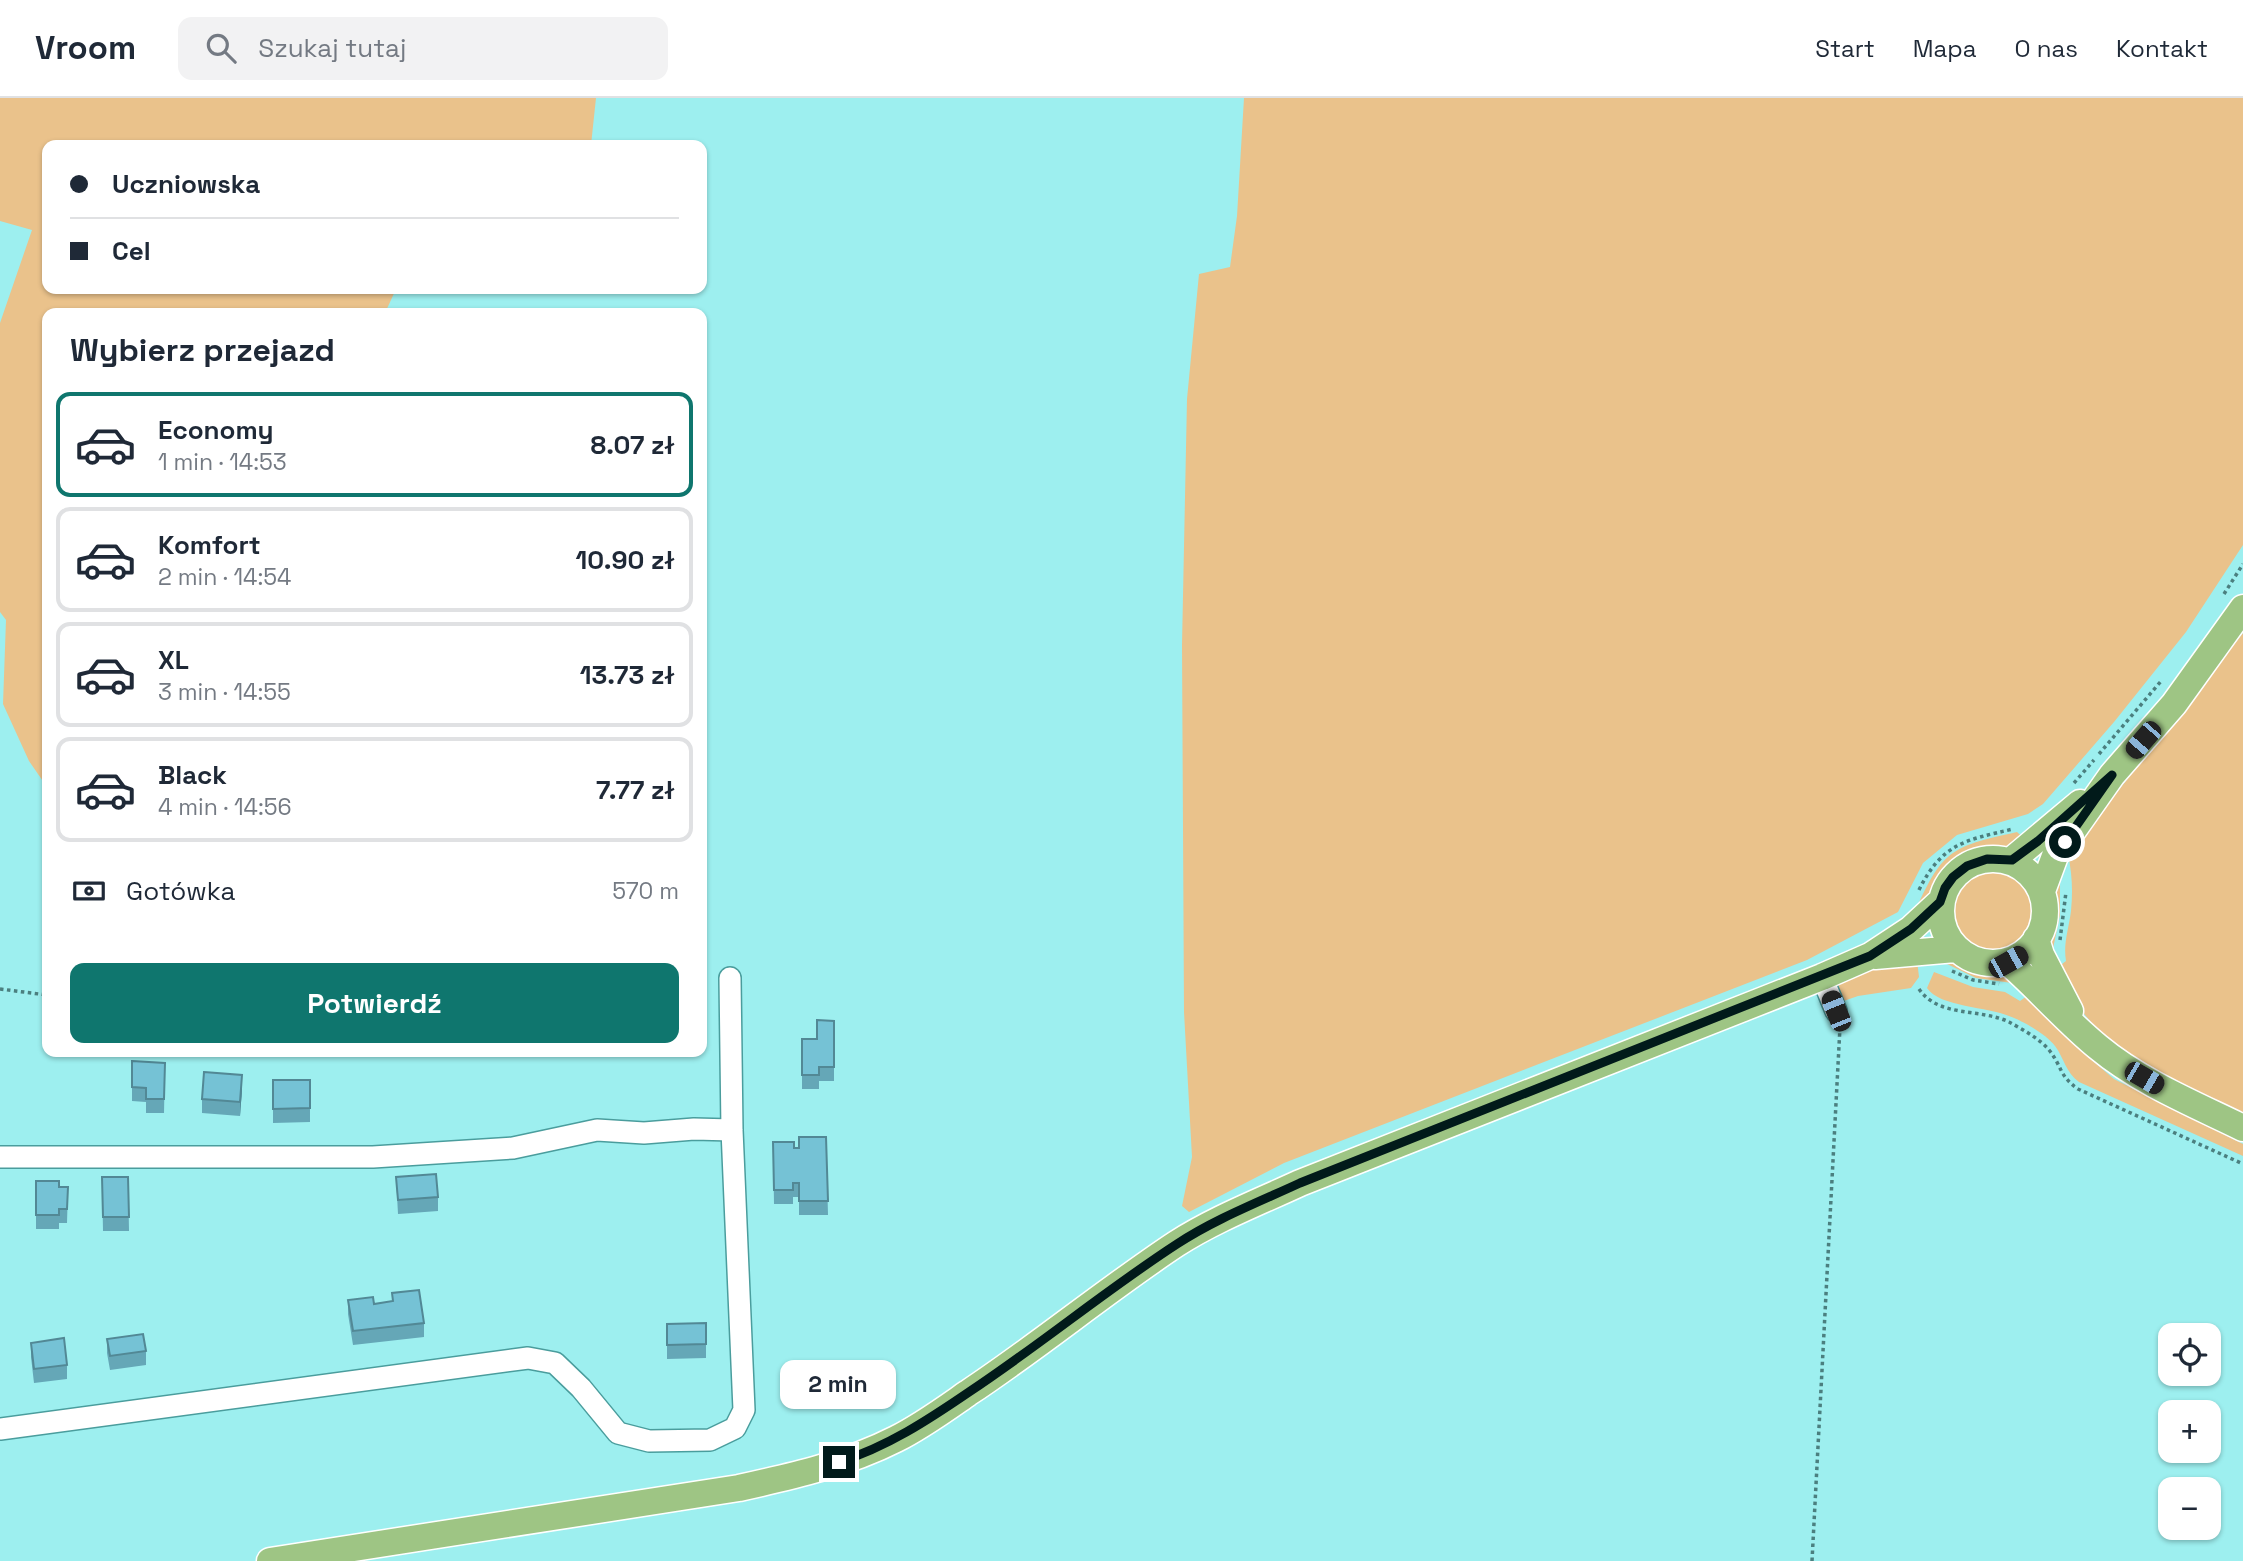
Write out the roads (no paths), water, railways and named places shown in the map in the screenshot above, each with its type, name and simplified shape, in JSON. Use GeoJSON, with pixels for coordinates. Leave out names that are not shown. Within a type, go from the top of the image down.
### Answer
{"type":"FeatureCollection","features":[{"type":"Feature","properties":{"kind":"main road"},"geometry":{"type":"LineString","coordinates":[[270,1561],[739,1488],[799,1475],[859,1456],[898,1438],[993,1377],[1177,1244],[1218,1221],[1313,1178],[1870,956],[1911,929],[1928,900],[1945,888],[1953,877],[1967,866],[1987,859],[2012,860],[2046,848],[2174,704],[2230,606]]}},
{"type":"Feature","properties":{"kind":"main road"},"geometry":{"type":"LineString","coordinates":[[2042,891],[2046,848]]}},
{"type":"Feature","properties":{"kind":"main road"},"geometry":{"type":"LineString","coordinates":[[2008,962],[2024,953],[2036,939],[2042,926],[2045,904],[2036,880],[2012,860]]}},
{"type":"Feature","properties":{"kind":"main road"},"geometry":{"type":"LineString","coordinates":[[1928,900],[1940,918],[1951,959]]}},
{"type":"Feature","properties":{"kind":"main road"},"geometry":{"type":"LineString","coordinates":[[2036,939],[2040,976],[2080,1031],[2096,1046],[2131,1070],[2243,1128]]}},
{"type":"Feature","properties":{"kind":"main road"},"geometry":{"type":"LineString","coordinates":[[1870,956],[1951,959],[1968,957],[1983,963],[2008,962],[2040,976]]}},
{"type":"Feature","properties":{"kind":"lane"},"geometry":{"type":"LineString","coordinates":[[1822,977],[1836,1011]]}},
{"type":"Feature","properties":{"kind":"lane"},"geometry":{"type":"LineString","coordinates":[[0,1429],[528,1358],[555,1363],[581,1388],[618,1433],[649,1441],[710,1440],[735,1428],[744,1410],[732,1130],[730,978]]}},
{"type":"Feature","properties":{"kind":"lane"},"geometry":{"type":"LineString","coordinates":[[0,1157],[373,1157],[513,1148],[597,1130],[644,1133],[694,1129],[732,1130]]}}]}
